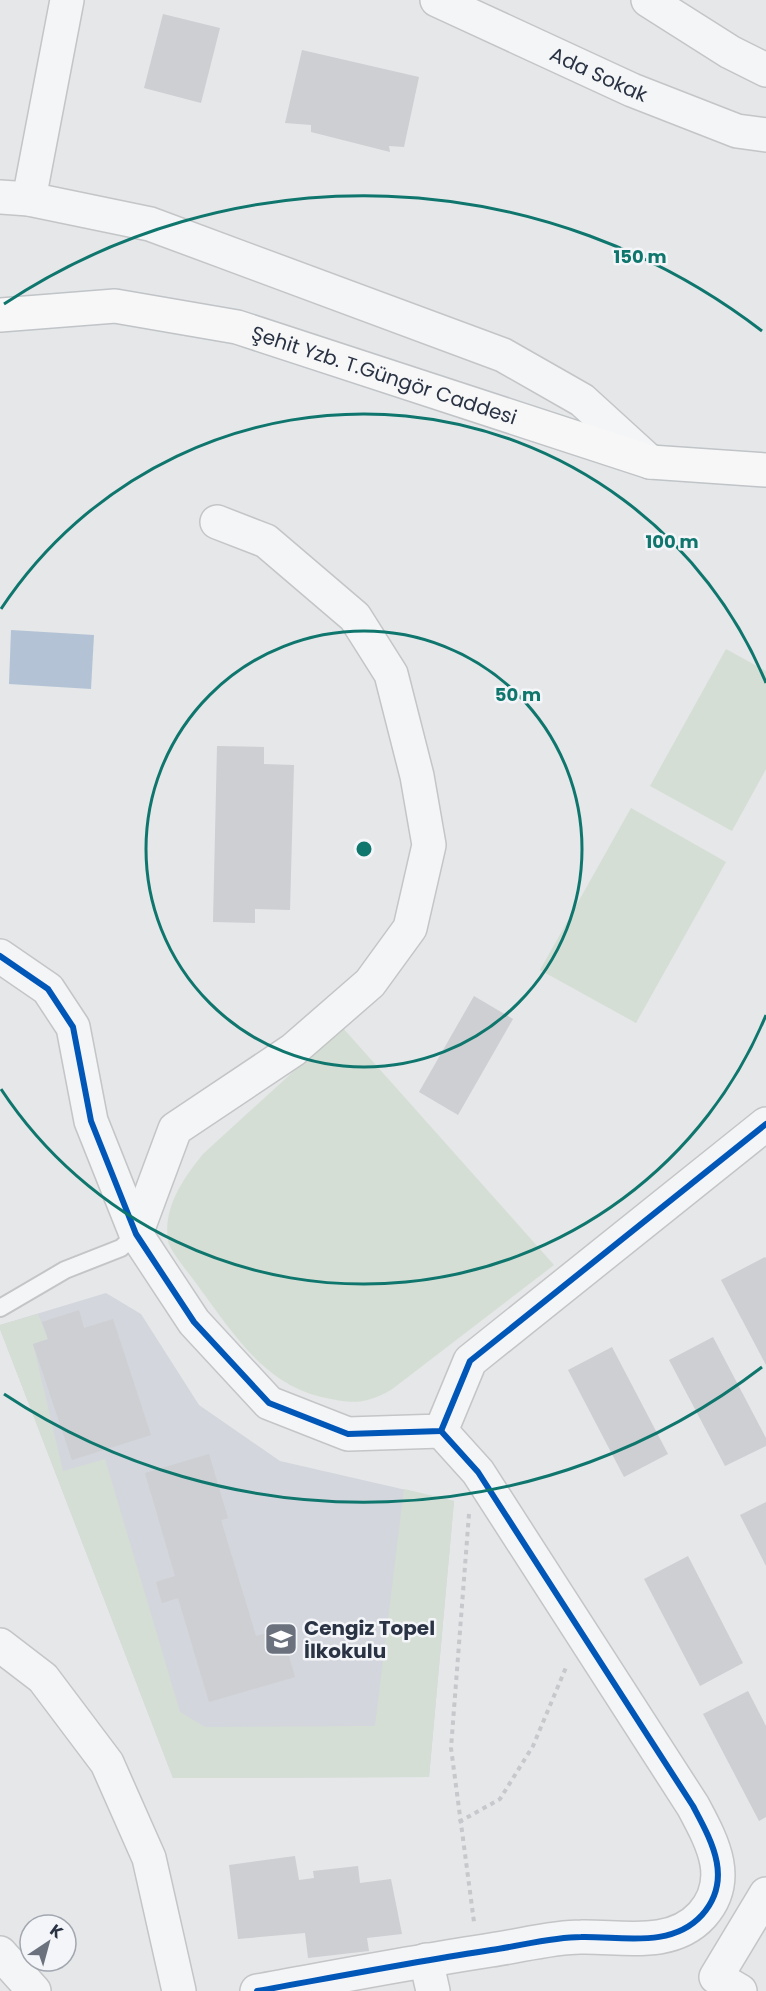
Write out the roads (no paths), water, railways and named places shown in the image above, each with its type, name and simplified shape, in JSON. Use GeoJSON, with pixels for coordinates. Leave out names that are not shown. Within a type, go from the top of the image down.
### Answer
{"type":"FeatureCollection","features":[{"type":"Feature","properties":{"kind":"main road","name":"Şehit Yzb. T.Güngör Caddesi"},"geometry":{"type":"LineString","coordinates":[[0,315],[115,306],[237,327],[650,462],[766,470]]}},
{"type":"Feature","properties":{"kind":"street"},"geometry":{"type":"LineString","coordinates":[[67,0],[15,198],[150,224],[503,355],[582,400],[650,462]]}},
{"type":"Feature","properties":{"kind":"street","name":"Ada Sokak"},"geometry":{"type":"LineString","coordinates":[[437,0],[632,90],[737,131],[766,135]]}},
{"type":"Feature","properties":{"kind":"street"},"geometry":{"type":"LineString","coordinates":[[648,0],[730,52],[766,70]]}},
{"type":"Feature","properties":{"kind":"street"},"geometry":{"type":"LineString","coordinates":[[136,1234],[174,1129],[293,1050],[370,983],[410,928],[429,845],[417,776],[392,674],[355,617],[266,541],[218,522]]}},
{"type":"Feature","properties":{"kind":"street"},"geometry":{"type":"LineString","coordinates":[[0,956],[48,989],[73,1027],[91,1121],[136,1234],[194,1322],[269,1403],[348,1434],[441,1431],[478,1472],[693,1806],[714,1846],[718,1874],[714,1896],[702,1915],[687,1927],[661,1937],[635,1940],[579,1937],[479,1952],[429,1976],[257,1991]]}},
{"type":"Feature","properties":{"kind":"street"},"geometry":{"type":"LineString","coordinates":[[441,1431],[470,1361],[766,1124]]}},
{"type":"Feature","properties":{"kind":"street"},"geometry":{"type":"LineString","coordinates":[[0,1646],[43,1678],[107,1763],[149,1858],[179,1991]]}},
{"type":"Feature","properties":{"kind":"street"},"geometry":{"type":"LineString","coordinates":[[728,1984],[766,1894]]}},
{"type":"Feature","properties":{"kind":"street"},"geometry":{"type":"LineString","coordinates":[[0,1953],[34,1991]]}},
{"type":"Feature","properties":{"kind":"lane"},"geometry":{"type":"LineString","coordinates":[[0,1308],[64,1270],[121,1248],[136,1234]]}},
{"type":"Feature","properties":{"kind":"water"},"geometry":{"type":"Polygon","coordinates":[[[11,630],[94,635],[91,689],[9,684],[11,630]]]}},
{"type":"Feature","properties":{"kind":"place","name":"Cengiz Topel İlkokulu"},"geometry":{"type":"Point","coordinates":[281,1639]}}]}
